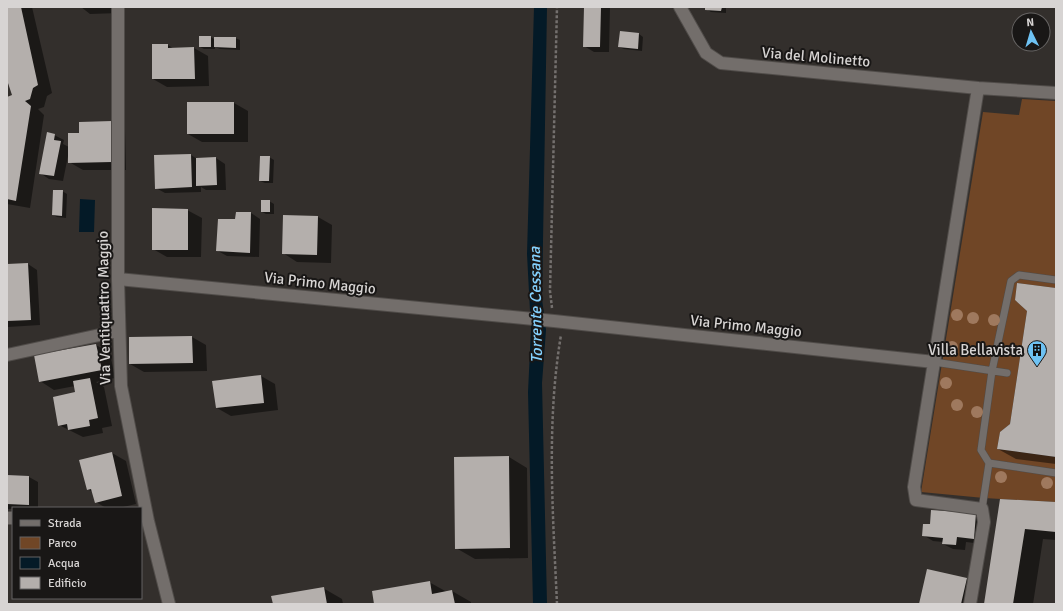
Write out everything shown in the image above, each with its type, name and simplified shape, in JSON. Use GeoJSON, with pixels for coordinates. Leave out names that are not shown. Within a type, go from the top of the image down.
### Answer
{"type":"FeatureCollection","features":[{"type":"Feature","properties":{"kind":"street","name":"Via Ventiquattro Maggio"},"geometry":{"type":"LineString","coordinates":[[118,7],[118,331],[121,386],[142,507]]}},
{"type":"Feature","properties":{"kind":"street","name":"Via del Molinetto"},"geometry":{"type":"LineString","coordinates":[[680,7],[706,53],[721,63],[978,88],[1056,93]]}},
{"type":"Feature","properties":{"kind":"street"},"geometry":{"type":"LineString","coordinates":[[970,604],[984,522],[982,509],[916,500],[914,488],[978,88]]}},
{"type":"Feature","properties":{"kind":"street","name":"Via Primo Maggio"},"geometry":{"type":"LineString","coordinates":[[118,279],[519,318],[934,362]]}},
{"type":"Feature","properties":{"kind":"street"},"geometry":{"type":"LineString","coordinates":[[7,355],[118,331]]}},
{"type":"Feature","properties":{"kind":"street","name":"Via Ventiquattro Maggio"},"geometry":{"type":"LineString","coordinates":[[142,509],[144,521],[169,604]]}},
{"type":"Feature","properties":{"kind":"lane"},"geometry":{"type":"LineString","coordinates":[[982,509],[989,463],[981,450],[992,371],[1010,281],[1019,275],[1056,280]]}},
{"type":"Feature","properties":{"kind":"lane"},"geometry":{"type":"LineString","coordinates":[[934,362],[1007,373]]}},
{"type":"Feature","properties":{"kind":"lane"},"geometry":{"type":"LineString","coordinates":[[989,463],[1056,473]]}},
{"type":"Feature","properties":{"kind":"path"},"geometry":{"type":"LineString","coordinates":[[557,7],[550,290],[556,322],[561,332],[556,363],[553,411],[552,503],[557,604]]}},
{"type":"Feature","properties":{"kind":"green space"},"geometry":{"type":"Polygon","coordinates":[[[1022,99],[1056,101],[1056,288],[1017,283],[1015,300],[1027,311],[1010,424],[1000,432],[997,449],[1056,457],[1056,502],[984,498],[921,492],[983,112],[1019,115],[1022,99]]]}},
{"type":"Feature","properties":{"kind":"water","name":"Torrente Cessana"},"geometry":{"type":"Polygon","coordinates":[[[534,7],[547,7],[542,299],[546,330],[542,383],[547,604],[533,604],[528,392],[531,330],[527,254],[534,7]]]}},
{"type":"Feature","properties":{"kind":"water"},"geometry":{"type":"Polygon","coordinates":[[[80,199],[95,200],[94,232],[79,232],[80,199]]]}},
{"type":"Feature","properties":{"kind":"building"},"geometry":{"type":"Polygon","coordinates":[[[7,7],[21,7],[38,85],[33,88],[30,99],[25,101],[31,106],[16,201],[7,199],[7,97],[12,95],[7,80],[7,7]]]}},
{"type":"Feature","properties":{"kind":"building"},"geometry":{"type":"Polygon","coordinates":[[[584,7],[601,7],[600,47],[583,47],[584,7]]]}},
{"type":"Feature","properties":{"kind":"building"},"geometry":{"type":"Polygon","coordinates":[[[705,7],[722,7],[721,11],[705,10],[705,7]]]}},
{"type":"Feature","properties":{"kind":"building"},"geometry":{"type":"Polygon","coordinates":[[[620,31],[639,33],[638,49],[618,47],[620,31]]]}},
{"type":"Feature","properties":{"kind":"building"},"geometry":{"type":"Polygon","coordinates":[[[199,36],[211,36],[211,47],[199,47],[199,36]]]}},
{"type":"Feature","properties":{"kind":"building"},"geometry":{"type":"Polygon","coordinates":[[[214,37],[236,37],[236,48],[214,47],[214,37]]]}},
{"type":"Feature","properties":{"kind":"building"},"geometry":{"type":"Polygon","coordinates":[[[152,44],[168,44],[168,48],[194,47],[195,79],[152,79],[152,44]]]}},
{"type":"Feature","properties":{"kind":"building"},"geometry":{"type":"Polygon","coordinates":[[[187,102],[234,102],[234,134],[187,134],[187,102]]]}},
{"type":"Feature","properties":{"kind":"building"},"geometry":{"type":"Polygon","coordinates":[[[112,121],[112,162],[68,163],[68,133],[79,133],[79,122],[112,121]]]}},
{"type":"Feature","properties":{"kind":"building"},"geometry":{"type":"Polygon","coordinates":[[[47,132],[55,134],[54,140],[61,141],[54,176],[39,174],[47,132]]]}},
{"type":"Feature","properties":{"kind":"building"},"geometry":{"type":"Polygon","coordinates":[[[191,154],[192,187],[155,189],[154,155],[191,154]]]}},
{"type":"Feature","properties":{"kind":"building"},"geometry":{"type":"Polygon","coordinates":[[[260,156],[270,156],[269,181],[259,181],[260,156]]]}},
{"type":"Feature","properties":{"kind":"building"},"geometry":{"type":"Polygon","coordinates":[[[216,157],[217,185],[196,186],[196,158],[216,157]]]}},
{"type":"Feature","properties":{"kind":"building"},"geometry":{"type":"Polygon","coordinates":[[[53,190],[63,190],[62,216],[52,215],[53,190]]]}},
{"type":"Feature","properties":{"kind":"building"},"geometry":{"type":"Polygon","coordinates":[[[261,200],[270,200],[270,212],[261,212],[261,200]]]}},
{"type":"Feature","properties":{"kind":"building"},"geometry":{"type":"Polygon","coordinates":[[[152,208],[188,209],[188,250],[152,250],[152,208]]]}},
{"type":"Feature","properties":{"kind":"building"},"geometry":{"type":"Polygon","coordinates":[[[236,212],[251,212],[250,253],[216,251],[218,219],[235,219],[236,212]]]}},
{"type":"Feature","properties":{"kind":"building"},"geometry":{"type":"Polygon","coordinates":[[[283,215],[318,216],[317,255],[282,254],[283,215]]]}},
{"type":"Feature","properties":{"kind":"building"},"geometry":{"type":"Polygon","coordinates":[[[28,263],[31,320],[7,321],[7,264],[28,263]]]}},
{"type":"Feature","properties":{"kind":"building","name":"Villa Bellavista"},"geometry":{"type":"Polygon","coordinates":[[[1017,283],[1056,288],[1056,457],[997,449],[1000,432],[1010,424],[1027,311],[1015,300],[1017,283]]]}},
{"type":"Feature","properties":{"kind":"building"},"geometry":{"type":"Polygon","coordinates":[[[192,336],[193,363],[129,364],[129,337],[192,336]]]}},
{"type":"Feature","properties":{"kind":"building"},"geometry":{"type":"Polygon","coordinates":[[[96,344],[102,370],[39,382],[34,355],[96,344]]]}},
{"type":"Feature","properties":{"kind":"building"},"geometry":{"type":"Polygon","coordinates":[[[261,375],[264,403],[216,408],[212,381],[261,375]]]}},
{"type":"Feature","properties":{"kind":"building"},"geometry":{"type":"Polygon","coordinates":[[[90,378],[98,418],[89,420],[90,426],[68,430],[67,424],[58,426],[53,397],[75,392],[73,381],[90,378]]]}},
{"type":"Feature","properties":{"kind":"building"},"geometry":{"type":"Polygon","coordinates":[[[112,452],[122,496],[95,503],[91,489],[87,490],[79,460],[112,452]]]}},
{"type":"Feature","properties":{"kind":"building"},"geometry":{"type":"Polygon","coordinates":[[[509,456],[510,548],[455,549],[454,457],[509,456]]]}},
{"type":"Feature","properties":{"kind":"building"},"geometry":{"type":"Polygon","coordinates":[[[7,475],[29,476],[29,505],[7,504],[7,475]]]}},
{"type":"Feature","properties":{"kind":"building"},"geometry":{"type":"Polygon","coordinates":[[[1000,499],[1056,502],[1056,532],[1025,529],[1013,604],[984,604],[1000,499]]]}},
{"type":"Feature","properties":{"kind":"building"},"geometry":{"type":"Polygon","coordinates":[[[931,510],[976,513],[974,539],[957,537],[956,545],[942,544],[943,538],[922,536],[923,524],[930,524],[931,510]]]}},
{"type":"Feature","properties":{"kind":"building"},"geometry":{"type":"Polygon","coordinates":[[[927,569],[967,578],[961,604],[919,604],[927,569]]]}},
{"type":"Feature","properties":{"kind":"building"},"geometry":{"type":"Polygon","coordinates":[[[430,581],[432,594],[452,590],[455,604],[374,604],[372,591],[430,581]]]}},
{"type":"Feature","properties":{"kind":"building"},"geometry":{"type":"Polygon","coordinates":[[[324,587],[327,604],[273,604],[271,596],[324,587]]]}},
{"type":"Feature","properties":{"kind":"place","name":"Villa Bellavista"},"geometry":{"type":"Point","coordinates":[1037,367]}}]}
